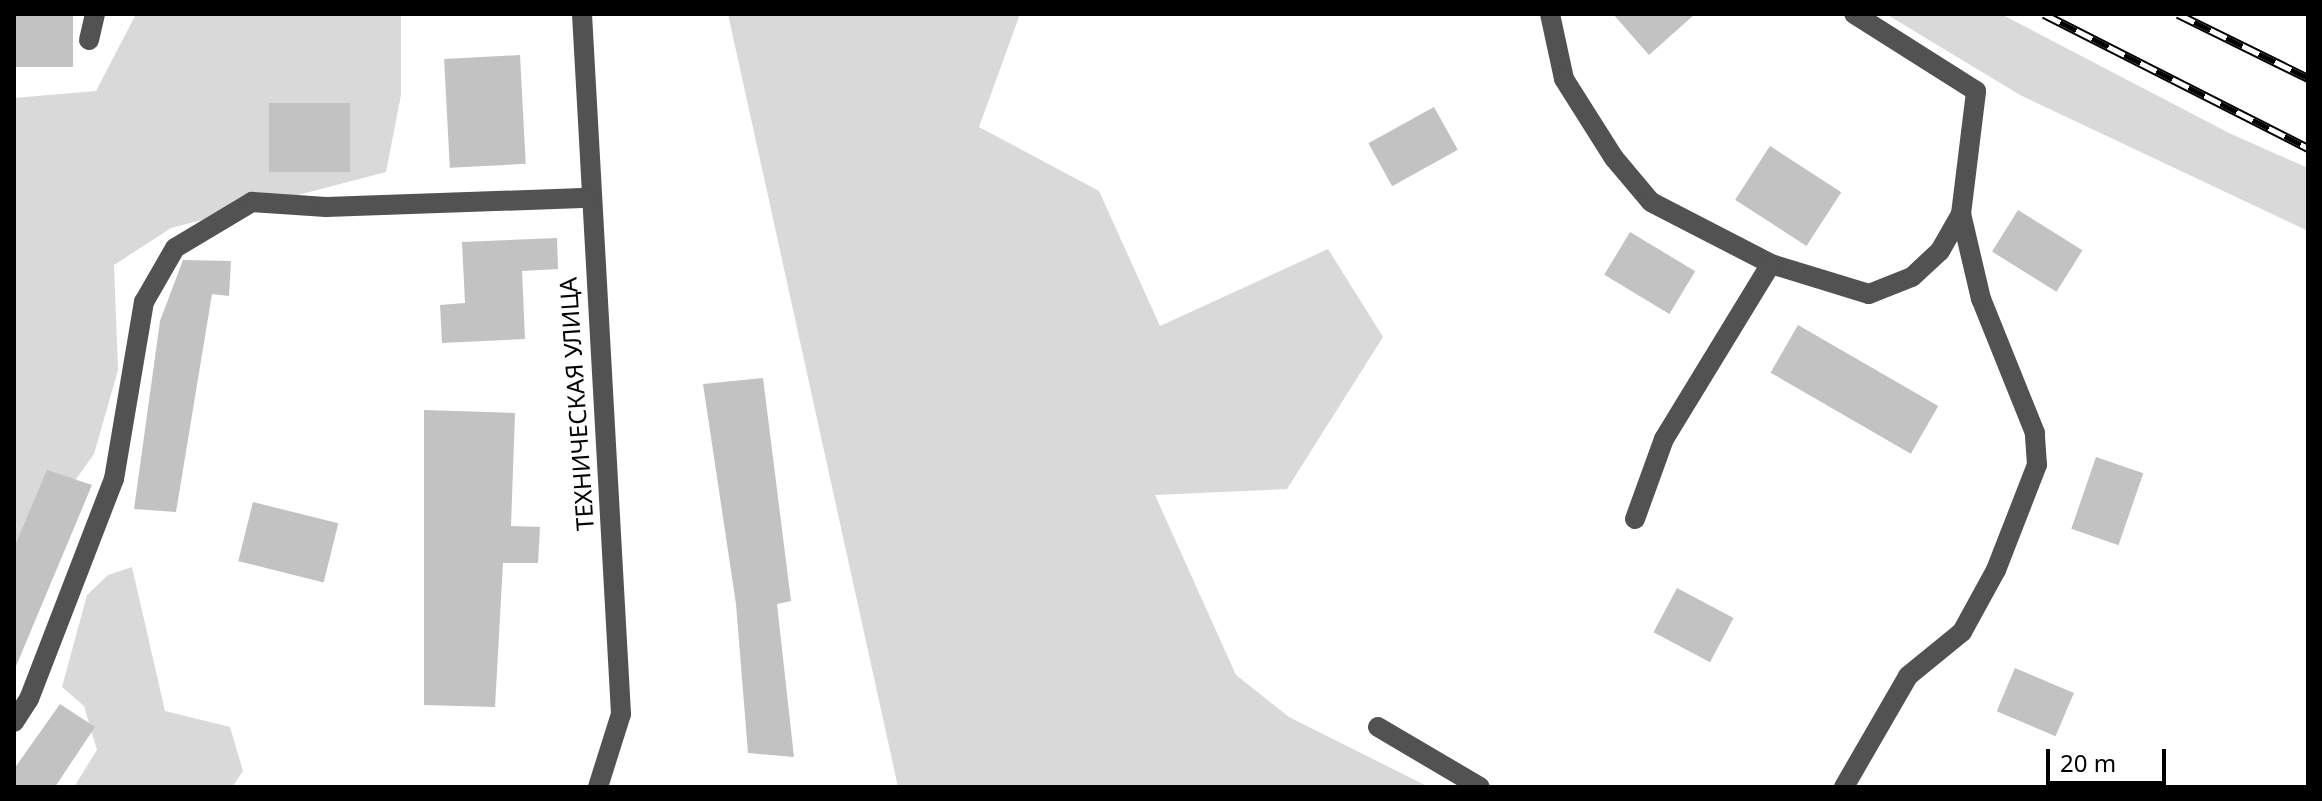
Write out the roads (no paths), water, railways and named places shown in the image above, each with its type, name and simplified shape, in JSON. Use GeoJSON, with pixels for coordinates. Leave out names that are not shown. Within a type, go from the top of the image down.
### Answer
{"type":"FeatureCollection","features":[{"type":"Feature","properties":{"kind":"street"},"geometry":{"type":"LineString","coordinates":[[89,40],[95,14]]}},
{"type":"Feature","properties":{"kind":"street","name":"ТЕХНИЧЕСКАЯ УЛИЦА"},"geometry":{"type":"LineString","coordinates":[[582,14],[589,198],[621,714],[598,787]]}},
{"type":"Feature","properties":{"kind":"street"},"geometry":{"type":"LineString","coordinates":[[1550,14],[1564,79],[1614,158],[1651,202],[1771,264],[1869,294],[1912,277],[1940,251],[1961,214]]}},
{"type":"Feature","properties":{"kind":"street"},"geometry":{"type":"LineString","coordinates":[[1844,787],[1908,676],[1962,632],[1996,570],[2037,465],[2035,433],[1981,299],[1961,214],[1976,91],[1854,14]]}},
{"type":"Feature","properties":{"kind":"street"},"geometry":{"type":"LineString","coordinates":[[14,722],[29,699],[114,479],[144,302],[175,248],[252,202],[326,207],[589,198]]}},
{"type":"Feature","properties":{"kind":"street"},"geometry":{"type":"LineString","coordinates":[[1635,519],[1664,439],[1771,264]]}},
{"type":"Feature","properties":{"kind":"street"},"geometry":{"type":"LineString","coordinates":[[1378,727],[1480,787]]}},
{"type":"Feature","properties":{"kind":"railway"},"geometry":{"type":"LineString","coordinates":[[2044,14],[2308,148]]}},
{"type":"Feature","properties":{"kind":"railway"},"geometry":{"type":"LineString","coordinates":[[2178,14],[2308,78]]}}]}
